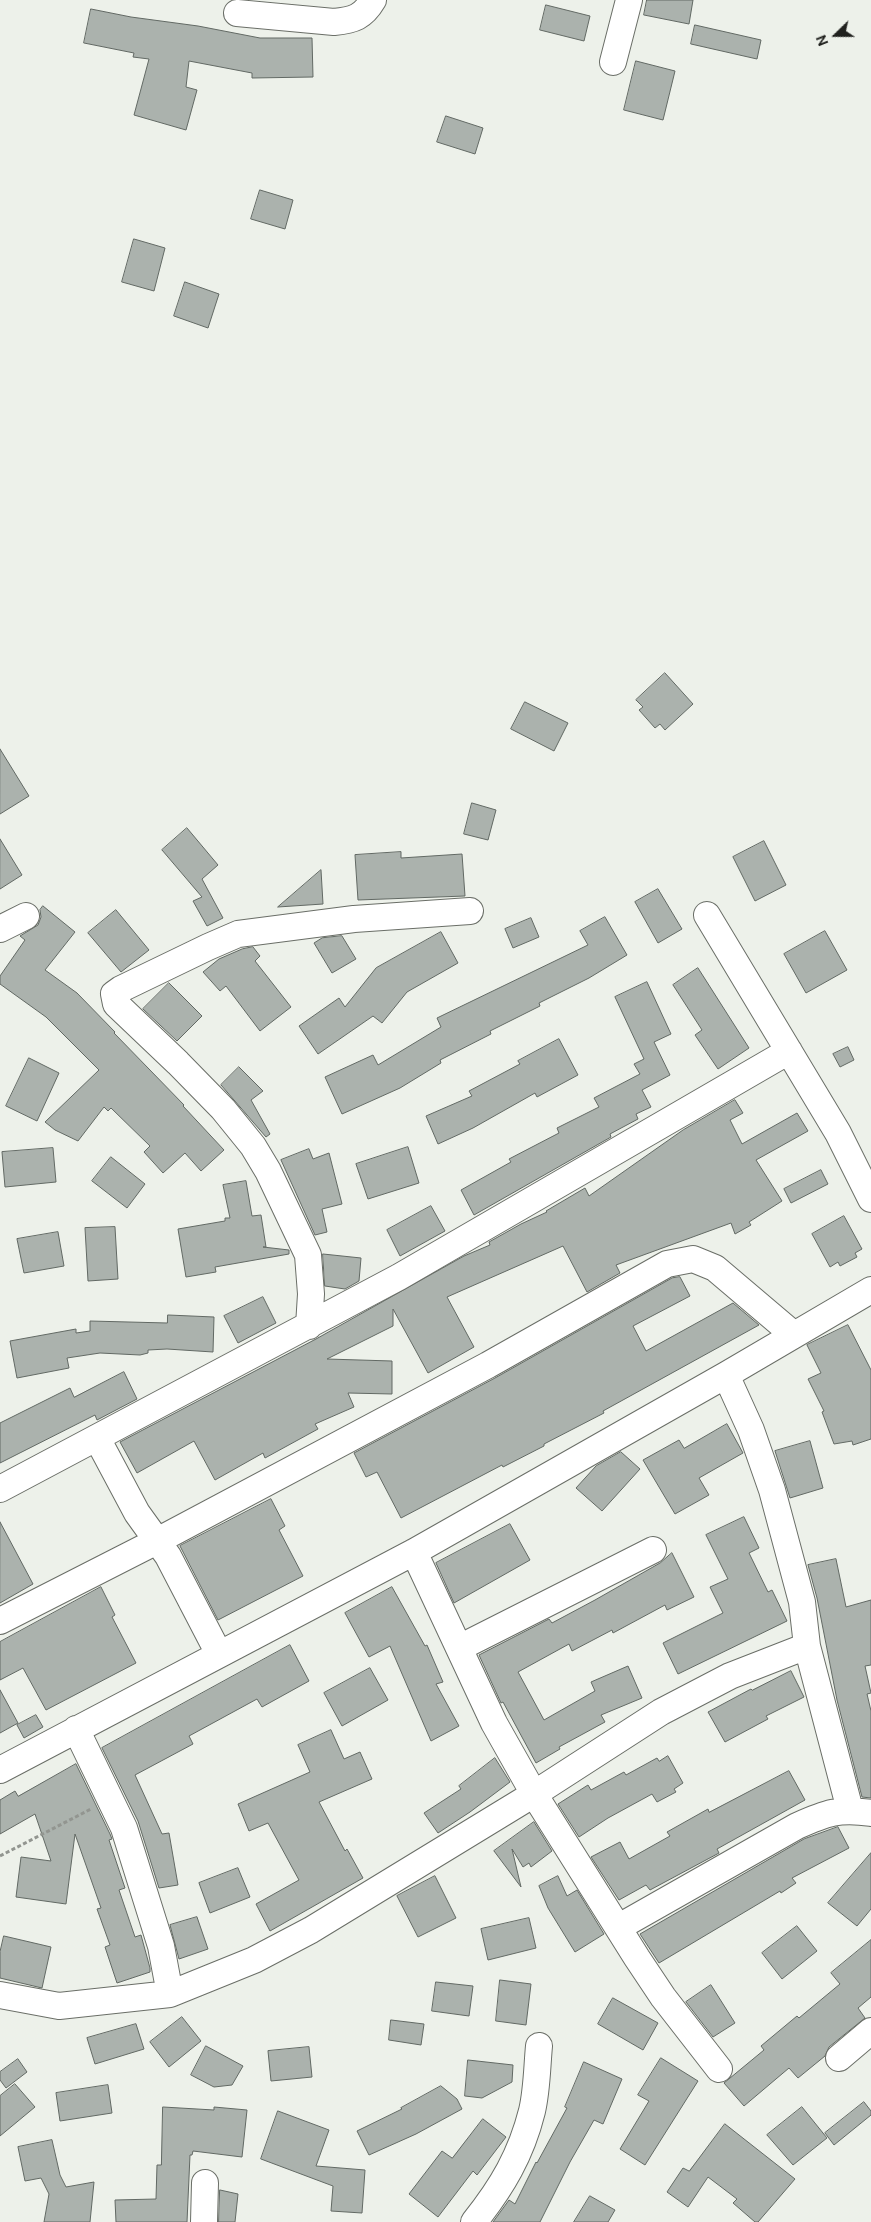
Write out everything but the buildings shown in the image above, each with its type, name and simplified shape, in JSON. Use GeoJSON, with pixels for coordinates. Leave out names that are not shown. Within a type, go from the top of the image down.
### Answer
{"type":"FeatureCollection","features":[{"type":"Feature","properties":{"kind":"street"},"geometry":{"type":"LineString","coordinates":[[238,13],[334,22],[348,21],[366,11],[373,0]]}},
{"type":"Feature","properties":{"kind":"street"},"geometry":{"type":"LineString","coordinates":[[613,62],[629,0]]}},
{"type":"Feature","properties":{"kind":"street"},"geometry":{"type":"LineString","coordinates":[[309,1326],[311,1294],[308,1255],[268,1171],[253,1146],[216,1102],[116,1004],[114,994],[238,934],[354,919],[470,911]]}},
{"type":"Feature","properties":{"kind":"street"},"geometry":{"type":"LineString","coordinates":[[707,915],[838,1133],[871,1199]]}},
{"type":"Feature","properties":{"kind":"street"},"geometry":{"type":"LineString","coordinates":[[0,930],[26,916]]}},
{"type":"Feature","properties":{"kind":"street"},"geometry":{"type":"LineString","coordinates":[[0,1489],[399,1277],[789,1051]]}},
{"type":"Feature","properties":{"kind":"street"},"geometry":{"type":"LineString","coordinates":[[0,1621],[157,1541],[488,1364],[667,1264],[693,1259],[715,1268],[794,1335]]}},
{"type":"Feature","properties":{"kind":"street"},"geometry":{"type":"LineString","coordinates":[[0,1770],[414,1552],[726,1375],[871,1290]]}},
{"type":"Feature","properties":{"kind":"street"},"geometry":{"type":"LineString","coordinates":[[619,1927],[797,1826],[822,1815],[861,1811],[807,1646],[802,1602],[772,1490],[751,1430],[726,1375]]}},
{"type":"Feature","properties":{"kind":"street"},"geometry":{"type":"LineString","coordinates":[[96,1438],[137,1512],[171,1562],[218,1654]]}},
{"type":"Feature","properties":{"kind":"street"},"geometry":{"type":"LineString","coordinates":[[459,1648],[652,1550]]}},
{"type":"Feature","properties":{"kind":"street"},"geometry":{"type":"LineString","coordinates":[[414,1552],[494,1723],[534,1794],[663,1997],[719,2069]]}},
{"type":"Feature","properties":{"kind":"street"},"geometry":{"type":"LineString","coordinates":[[0,1995],[59,2006],[170,1994],[217,1976],[276,1949],[534,1794],[661,1712],[730,1676],[807,1646]]}},
{"type":"Feature","properties":{"kind":"street"},"geometry":{"type":"LineString","coordinates":[[76,1729],[124,1828],[161,1946],[170,1994]]}},
{"type":"Feature","properties":{"kind":"street"},"geometry":{"type":"LineString","coordinates":[[840,2058],[871,2031]]}},
{"type":"Feature","properties":{"kind":"street"},"geometry":{"type":"LineString","coordinates":[[474,2222],[497,2193],[515,2161],[532,2110],[539,2046]]}},
{"type":"Feature","properties":{"kind":"street"},"geometry":{"type":"LineString","coordinates":[[204,2222],[205,2183]]}},
{"type":"Feature","properties":{"kind":"path"},"geometry":{"type":"LineString","coordinates":[[0,1856],[110,1799]]}}]}
